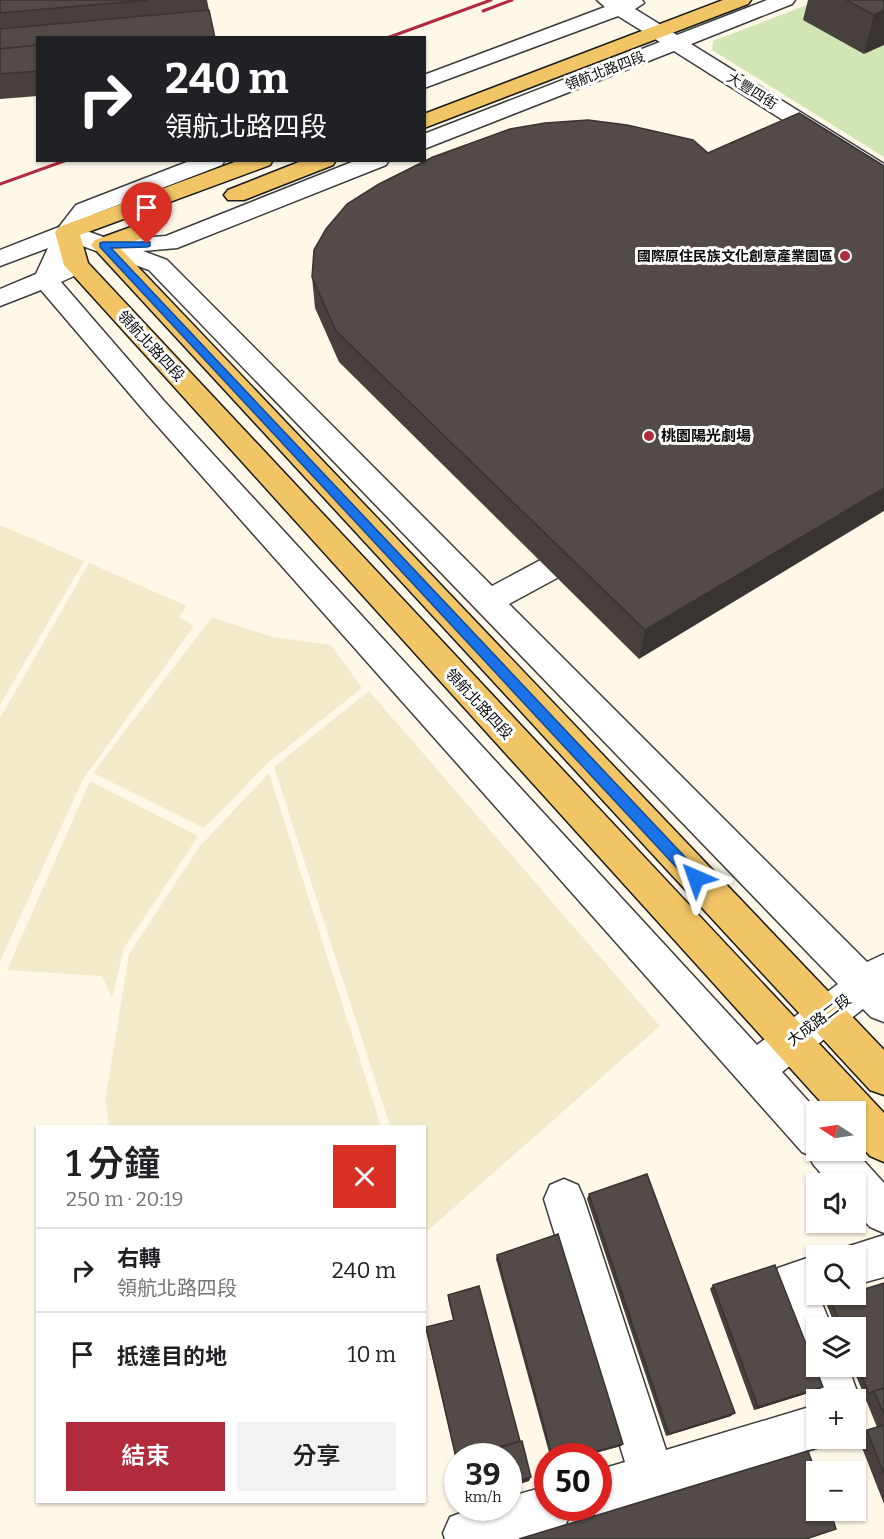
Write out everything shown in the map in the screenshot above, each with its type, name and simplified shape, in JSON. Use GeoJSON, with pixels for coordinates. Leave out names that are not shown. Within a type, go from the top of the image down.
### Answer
{"type":"FeatureCollection","features":[{"type":"Feature","properties":{"kind":"main road"},"geometry":{"type":"LineString","coordinates":[[426,98],[638,8],[687,0]]}},
{"type":"Feature","properties":{"kind":"main road","name":"領航北路四段"},"geometry":{"type":"LineString","coordinates":[[426,121],[667,38],[741,0]]}},
{"type":"Feature","properties":{"kind":"main road"},"geometry":{"type":"LineString","coordinates":[[68,232],[257,162]]}},
{"type":"Feature","properties":{"kind":"main road"},"geometry":{"type":"LineString","coordinates":[[320,162],[103,245],[884,1077]]}},
{"type":"Feature","properties":{"kind":"main road","name":"領航北路四段"},"geometry":{"type":"LineString","coordinates":[[68,232],[76,265],[884,1142]]}},
{"type":"Feature","properties":{"kind":"street","name":"領航北路四段"},"geometry":{"type":"LineString","coordinates":[[426,141],[667,38],[785,0]]}},
{"type":"Feature","properties":{"kind":"street","name":"大豐四街"},"geometry":{"type":"LineString","coordinates":[[638,8],[667,38],[884,174]]}},
{"type":"Feature","properties":{"kind":"street"},"geometry":{"type":"LineString","coordinates":[[426,80],[638,8]]}},
{"type":"Feature","properties":{"kind":"street"},"geometry":{"type":"LineString","coordinates":[[46,280],[68,232],[84,210],[209,162]]}},
{"type":"Feature","properties":{"kind":"street"},"geometry":{"type":"LineString","coordinates":[[0,258],[68,232],[103,245],[164,254],[373,162]]}},
{"type":"Feature","properties":{"kind":"street"},"geometry":{"type":"LineString","coordinates":[[0,298],[46,280],[76,265],[103,245]]}},
{"type":"Feature","properties":{"kind":"street"},"geometry":{"type":"LineString","coordinates":[[164,254],[489,601],[877,987]]}},
{"type":"Feature","properties":{"kind":"street"},"geometry":{"type":"LineString","coordinates":[[46,280],[155,407],[806,1127]]}},
{"type":"Feature","properties":{"kind":"street"},"geometry":{"type":"LineString","coordinates":[[489,601],[571,557]]}},
{"type":"Feature","properties":{"kind":"street","name":"大成路二段"},"geometry":{"type":"LineString","coordinates":[[754,1070],[825,1016],[877,987]]}},
{"type":"Feature","properties":{"kind":"street"},"geometry":{"type":"LineString","coordinates":[[837,1161],[884,1213]]}},
{"type":"Feature","properties":{"kind":"street"},"geometry":{"type":"LineString","coordinates":[[564,1199],[652,1477]]}},
{"type":"Feature","properties":{"kind":"street"},"geometry":{"type":"LineString","coordinates":[[866,1261],[884,1256]]}},
{"type":"Feature","properties":{"kind":"street"},"geometry":{"type":"LineString","coordinates":[[806,1279],[793,1282],[806,1317]]}},
{"type":"Feature","properties":{"kind":"street"},"geometry":{"type":"LineString","coordinates":[[612,1489],[806,1430]]}},
{"type":"Feature","properties":{"kind":"street"},"geometry":{"type":"LineString","coordinates":[[466,1533],[534,1513]]}},
{"type":"Feature","properties":{"kind":"shaded area"},"geometry":{"type":"Polygon","coordinates":[[[0,525],[84,561],[0,705],[0,525]]]}},
{"type":"Feature","properties":{"kind":"shaded area"},"geometry":{"type":"Polygon","coordinates":[[[89,563],[187,606],[179,617],[194,626],[83,779],[0,961],[0,718],[89,563]]]}},
{"type":"Feature","properties":{"kind":"shaded area"},"geometry":{"type":"Polygon","coordinates":[[[212,617],[273,637],[331,645],[362,688],[270,761],[204,828],[93,773],[212,617]]]}},
{"type":"Feature","properties":{"kind":"shaded area"},"geometry":{"type":"Polygon","coordinates":[[[369,691],[660,1026],[426,1232],[426,1125],[390,1125],[274,767],[369,691]]]}},
{"type":"Feature","properties":{"kind":"shaded area"},"geometry":{"type":"Polygon","coordinates":[[[269,773],[381,1125],[109,1125],[105,1100],[129,954],[200,846],[269,773]]]}},
{"type":"Feature","properties":{"kind":"shaded area"},"geometry":{"type":"Polygon","coordinates":[[[90,781],[198,836],[124,948],[112,998],[102,976],[7,970],[90,781]]]}},
{"type":"Feature","properties":{"kind":"green space"},"geometry":{"type":"Polygon","coordinates":[[[820,0],[884,0],[884,157],[712,50],[713,41],[820,0]]]}},
{"type":"Feature","properties":{"kind":"building"},"geometry":{"type":"Polygon","coordinates":[[[0,0],[148,0],[0,13],[0,0]]]}},
{"type":"Feature","properties":{"kind":"building"},"geometry":{"type":"Polygon","coordinates":[[[846,0],[884,0],[884,10],[874,15],[846,0]]]}},
{"type":"Feature","properties":{"kind":"building"},"geometry":{"type":"Polygon","coordinates":[[[209,10],[215,36],[36,36],[36,45],[0,49],[0,29],[209,10]]]}},
{"type":"Feature","properties":{"kind":"building"},"geometry":{"type":"Polygon","coordinates":[[[36,45],[36,71],[0,74],[0,49],[36,45]]]}},
{"type":"Feature","properties":{"kind":"building","name":"桃園陽光劇場"},"geometry":{"type":"Polygon","coordinates":[[[799,113],[884,166],[884,488],[645,630],[336,331],[312,277],[314,250],[326,229],[347,204],[379,184],[433,157],[510,129],[545,123],[588,120],[627,125],[693,140],[708,153],[799,113]]]}},
{"type":"Feature","properties":{"kind":"building"},"geometry":{"type":"Polygon","coordinates":[[[647,1174],[735,1413],[669,1434],[589,1194],[647,1174]]]}},
{"type":"Feature","properties":{"kind":"building"},"geometry":{"type":"Polygon","coordinates":[[[558,1234],[623,1444],[612,1447],[612,1443],[548,1443],[497,1255],[558,1234]]]}},
{"type":"Feature","properties":{"kind":"building"},"geometry":{"type":"Polygon","coordinates":[[[775,1265],[806,1344],[806,1377],[819,1377],[823,1387],[806,1389],[806,1392],[758,1407],[713,1285],[775,1265]]]}},
{"type":"Feature","properties":{"kind":"building"},"geometry":{"type":"Polygon","coordinates":[[[884,1283],[884,1388],[869,1394],[862,1377],[866,1377],[866,1317],[837,1317],[832,1305],[866,1305],[866,1289],[884,1283]]]}},
{"type":"Feature","properties":{"kind":"building"},"geometry":{"type":"Polygon","coordinates":[[[479,1286],[520,1441],[453,1443],[426,1327],[454,1320],[448,1295],[479,1286]]]}},
{"type":"Feature","properties":{"kind":"building"},"geometry":{"type":"Polygon","coordinates":[[[884,1388],[884,1415],[874,1391],[884,1388]]]}},
{"type":"Feature","properties":{"kind":"building"},"geometry":{"type":"Polygon","coordinates":[[[884,1425],[884,1474],[867,1430],[884,1425]]]}},
{"type":"Feature","properties":{"kind":"building"},"geometry":{"type":"Polygon","coordinates":[[[522,1441],[531,1477],[522,1480],[522,1443],[515,1443],[522,1441]]]}},
{"type":"Feature","properties":{"kind":"building"},"geometry":{"type":"Polygon","coordinates":[[[808,1451],[812,1461],[806,1461],[806,1521],[833,1521],[836,1529],[806,1539],[519,1539],[578,1521],[612,1521],[612,1511],[808,1451]]]}},
{"type":"Feature","properties":{"kind":"railway"},"geometry":{"type":"LineString","coordinates":[[392,36],[491,0]]}},
{"type":"Feature","properties":{"kind":"railway"},"geometry":{"type":"LineString","coordinates":[[483,11],[512,0]]}},
{"type":"Feature","properties":{"kind":"railway"},"geometry":{"type":"LineString","coordinates":[[0,184],[61,162]]}},
{"type":"Feature","properties":{"kind":"place","name":"國際原住民族文化創意產業園區"},"geometry":{"type":"Point","coordinates":[845,256]}},
{"type":"Feature","properties":{"kind":"place","name":"桃園陽光劇場"},"geometry":{"type":"Point","coordinates":[649,436]}},
{"type":"Feature","properties":{"kind":"route"},"geometry":{"type":"LineString","coordinates":[[147,244],[103,245],[696,878]]}}]}
